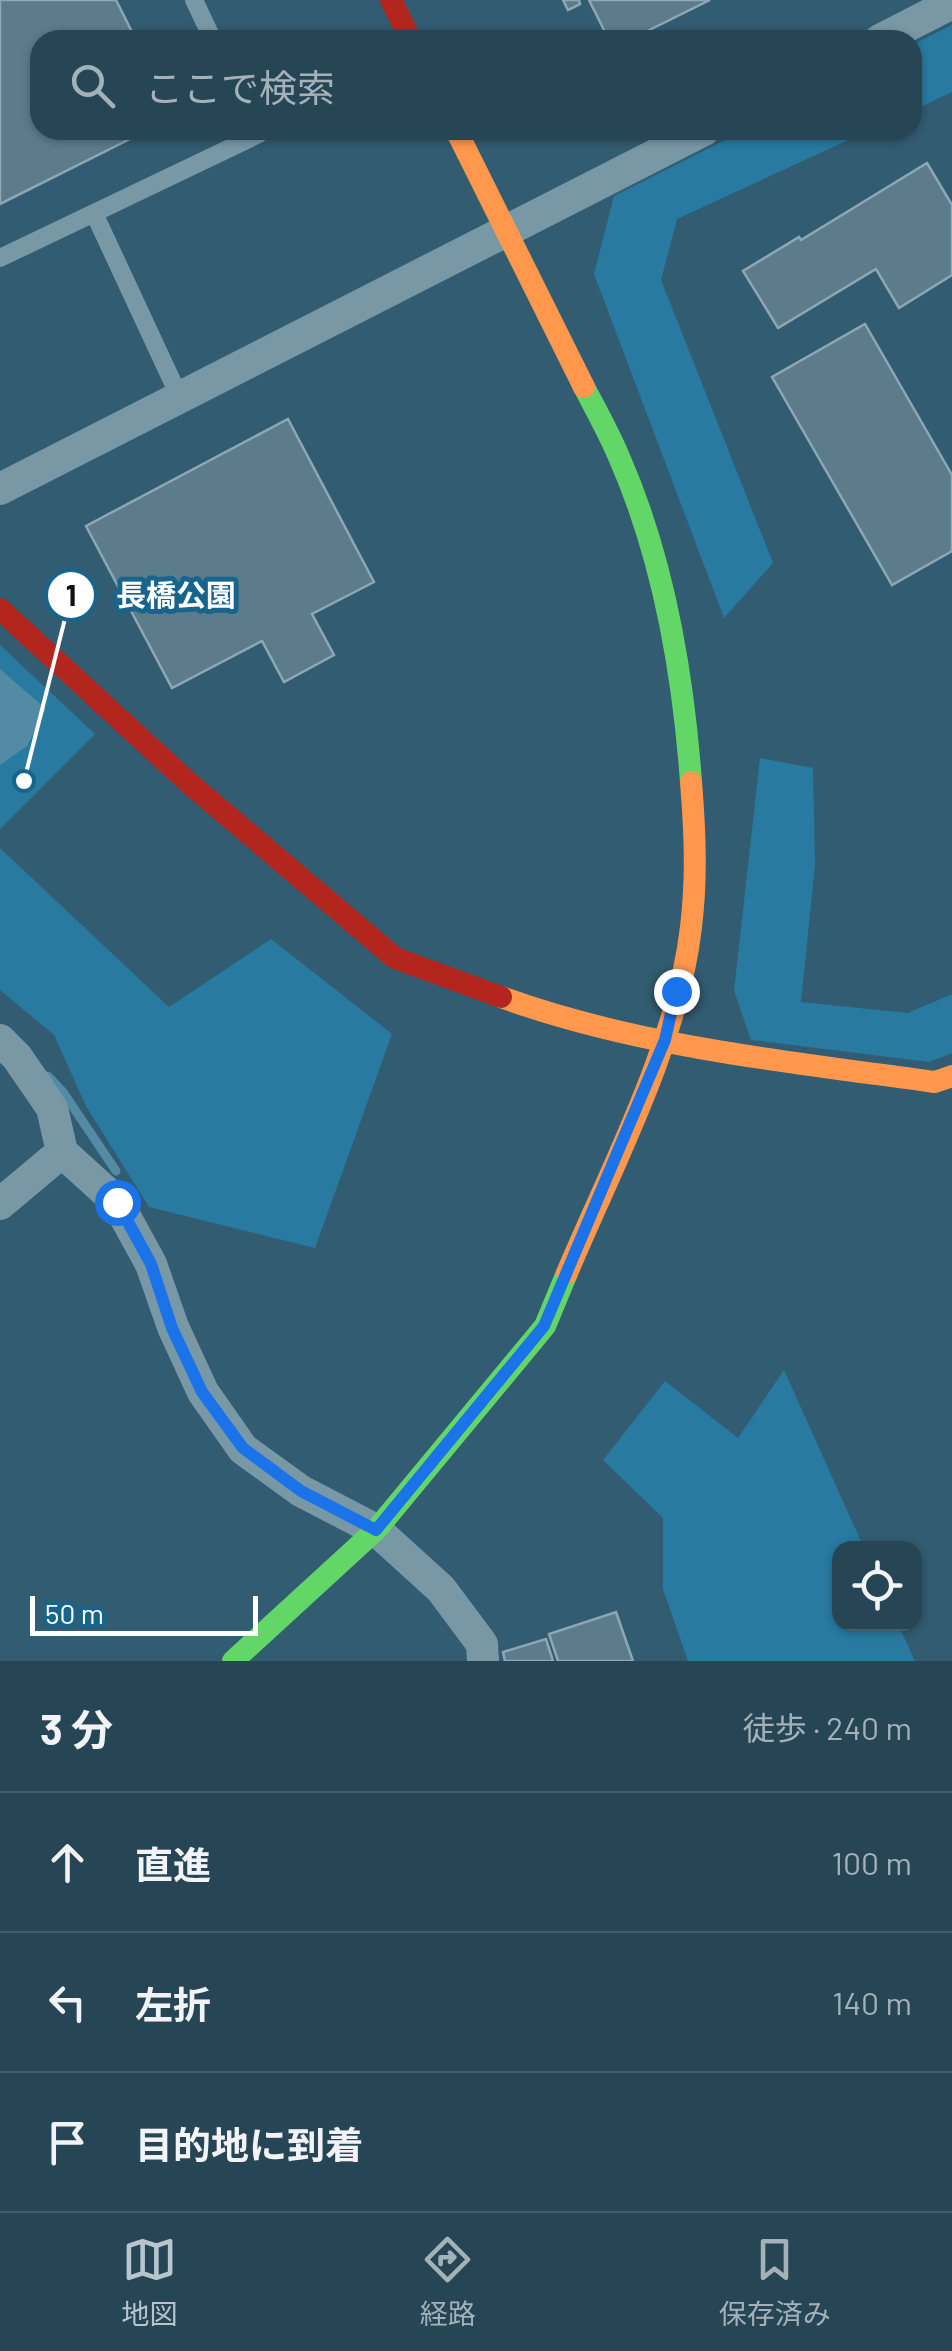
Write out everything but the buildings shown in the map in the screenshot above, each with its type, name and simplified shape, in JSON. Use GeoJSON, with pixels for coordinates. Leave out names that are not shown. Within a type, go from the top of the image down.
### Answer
{"type":"FeatureCollection","features":[{"type":"Feature","properties":{"kind":"street"},"geometry":{"type":"LineString","coordinates":[[390,0],[406,30]]}},
{"type":"Feature","properties":{"kind":"street"},"geometry":{"type":"LineString","coordinates":[[899,30],[952,3]]}},
{"type":"Feature","properties":{"kind":"street"},"geometry":{"type":"LineString","coordinates":[[233,1661],[376,1530],[544,1326],[665,1040],[691,931],[697,852],[681,674],[655,559],[620,460],[461,140]]}},
{"type":"Feature","properties":{"kind":"street"},"geometry":{"type":"LineString","coordinates":[[0,489],[684,140]]}},
{"type":"Feature","properties":{"kind":"street"},"geometry":{"type":"LineString","coordinates":[[0,609],[203,795],[395,958],[523,1005],[665,1040],[754,1057],[935,1082],[952,1076]]}},
{"type":"Feature","properties":{"kind":"street"},"geometry":{"type":"LineString","coordinates":[[0,1040],[17,1057],[52,1108],[62,1152],[117,1202],[151,1264],[172,1328],[202,1392],[243,1448],[301,1491],[376,1530],[441,1589],[482,1644],[484,1661]]}},
{"type":"Feature","properties":{"kind":"street"},"geometry":{"type":"LineString","coordinates":[[0,1204],[62,1152]]}},
{"type":"Feature","properties":{"kind":"lane"},"geometry":{"type":"LineString","coordinates":[[194,0],[208,30]]}},
{"type":"Feature","properties":{"kind":"lane"},"geometry":{"type":"LineString","coordinates":[[0,258],[246,140]]}},
{"type":"Feature","properties":{"kind":"lane"},"geometry":{"type":"LineString","coordinates":[[94,213],[180,398]]}},
{"type":"Feature","properties":{"kind":"shaded area"},"geometry":{"type":"Polygon","coordinates":[[[952,25],[952,92],[922,106],[922,40],[952,25]]]}},
{"type":"Feature","properties":{"kind":"shaded area"},"geometry":{"type":"Polygon","coordinates":[[[725,140],[848,140],[677,219],[661,280],[773,563],[724,618],[594,274],[614,196],[725,140]]]}},
{"type":"Feature","properties":{"kind":"shaded area"},"geometry":{"type":"Polygon","coordinates":[[[0,645],[95,734],[0,829],[0,645]]]}},
{"type":"Feature","properties":{"kind":"shaded area"},"geometry":{"type":"Polygon","coordinates":[[[0,669],[46,709],[27,746],[0,765],[0,669]]]}},
{"type":"Feature","properties":{"kind":"shaded area"},"geometry":{"type":"Polygon","coordinates":[[[760,758],[813,768],[815,865],[801,1002],[908,1013],[952,994],[952,1053],[929,1062],[751,1040],[734,991],[760,758]]]}},
{"type":"Feature","properties":{"kind":"shaded area"},"geometry":{"type":"Polygon","coordinates":[[[0,848],[169,1007],[271,939],[392,1034],[315,1248],[149,1207],[86,1106],[54,1035],[0,990],[0,848]]]}},
{"type":"Feature","properties":{"kind":"shaded area"},"geometry":{"type":"Polygon","coordinates":[[[784,1370],[861,1541],[832,1541],[832,1631],[901,1631],[915,1661],[688,1661],[663,1589],[663,1518],[603,1460],[665,1381],[738,1438],[784,1370]]]}},
{"type":"Feature","properties":{"kind":"waterway"},"geometry":{"type":"LineString","coordinates":[[48,1076],[116,1171]]}},
{"type":"Feature","properties":{"kind":"traffic: fast"},"geometry":{"type":"LineString","coordinates":[[584,387],[611,439],[648,535],[677,658],[691,782]]}},
{"type":"Feature","properties":{"kind":"traffic: fast"},"geometry":{"type":"LineString","coordinates":[[233,1661],[376,1530],[545,1326],[567,1273]]}},
{"type":"Feature","properties":{"kind":"traffic: slow"},"geometry":{"type":"LineString","coordinates":[[461,140],[584,387]]}},
{"type":"Feature","properties":{"kind":"traffic: slow"},"geometry":{"type":"LineString","coordinates":[[567,1273],[641,1103],[684,971],[694,891],[691,782]]}},
{"type":"Feature","properties":{"kind":"traffic: slow"},"geometry":{"type":"LineString","coordinates":[[501,997],[606,1029],[715,1051],[935,1082],[952,1076]]}},
{"type":"Feature","properties":{"kind":"traffic: jam"},"geometry":{"type":"LineString","coordinates":[[391,0],[406,30]]}},
{"type":"Feature","properties":{"kind":"traffic: jam"},"geometry":{"type":"LineString","coordinates":[[0,609],[189,783],[395,958],[501,997]]}},
{"type":"Feature","properties":{"kind":"place","name":"長橋公園"},"geometry":{"type":"Point","coordinates":[24,781]}},
{"type":"Feature","properties":{"kind":"route"},"geometry":{"type":"LineString","coordinates":[[117,1202],[151,1264],[172,1328],[202,1392],[243,1448],[301,1491],[376,1530],[544,1326],[665,1040],[676,991]]}}]}
